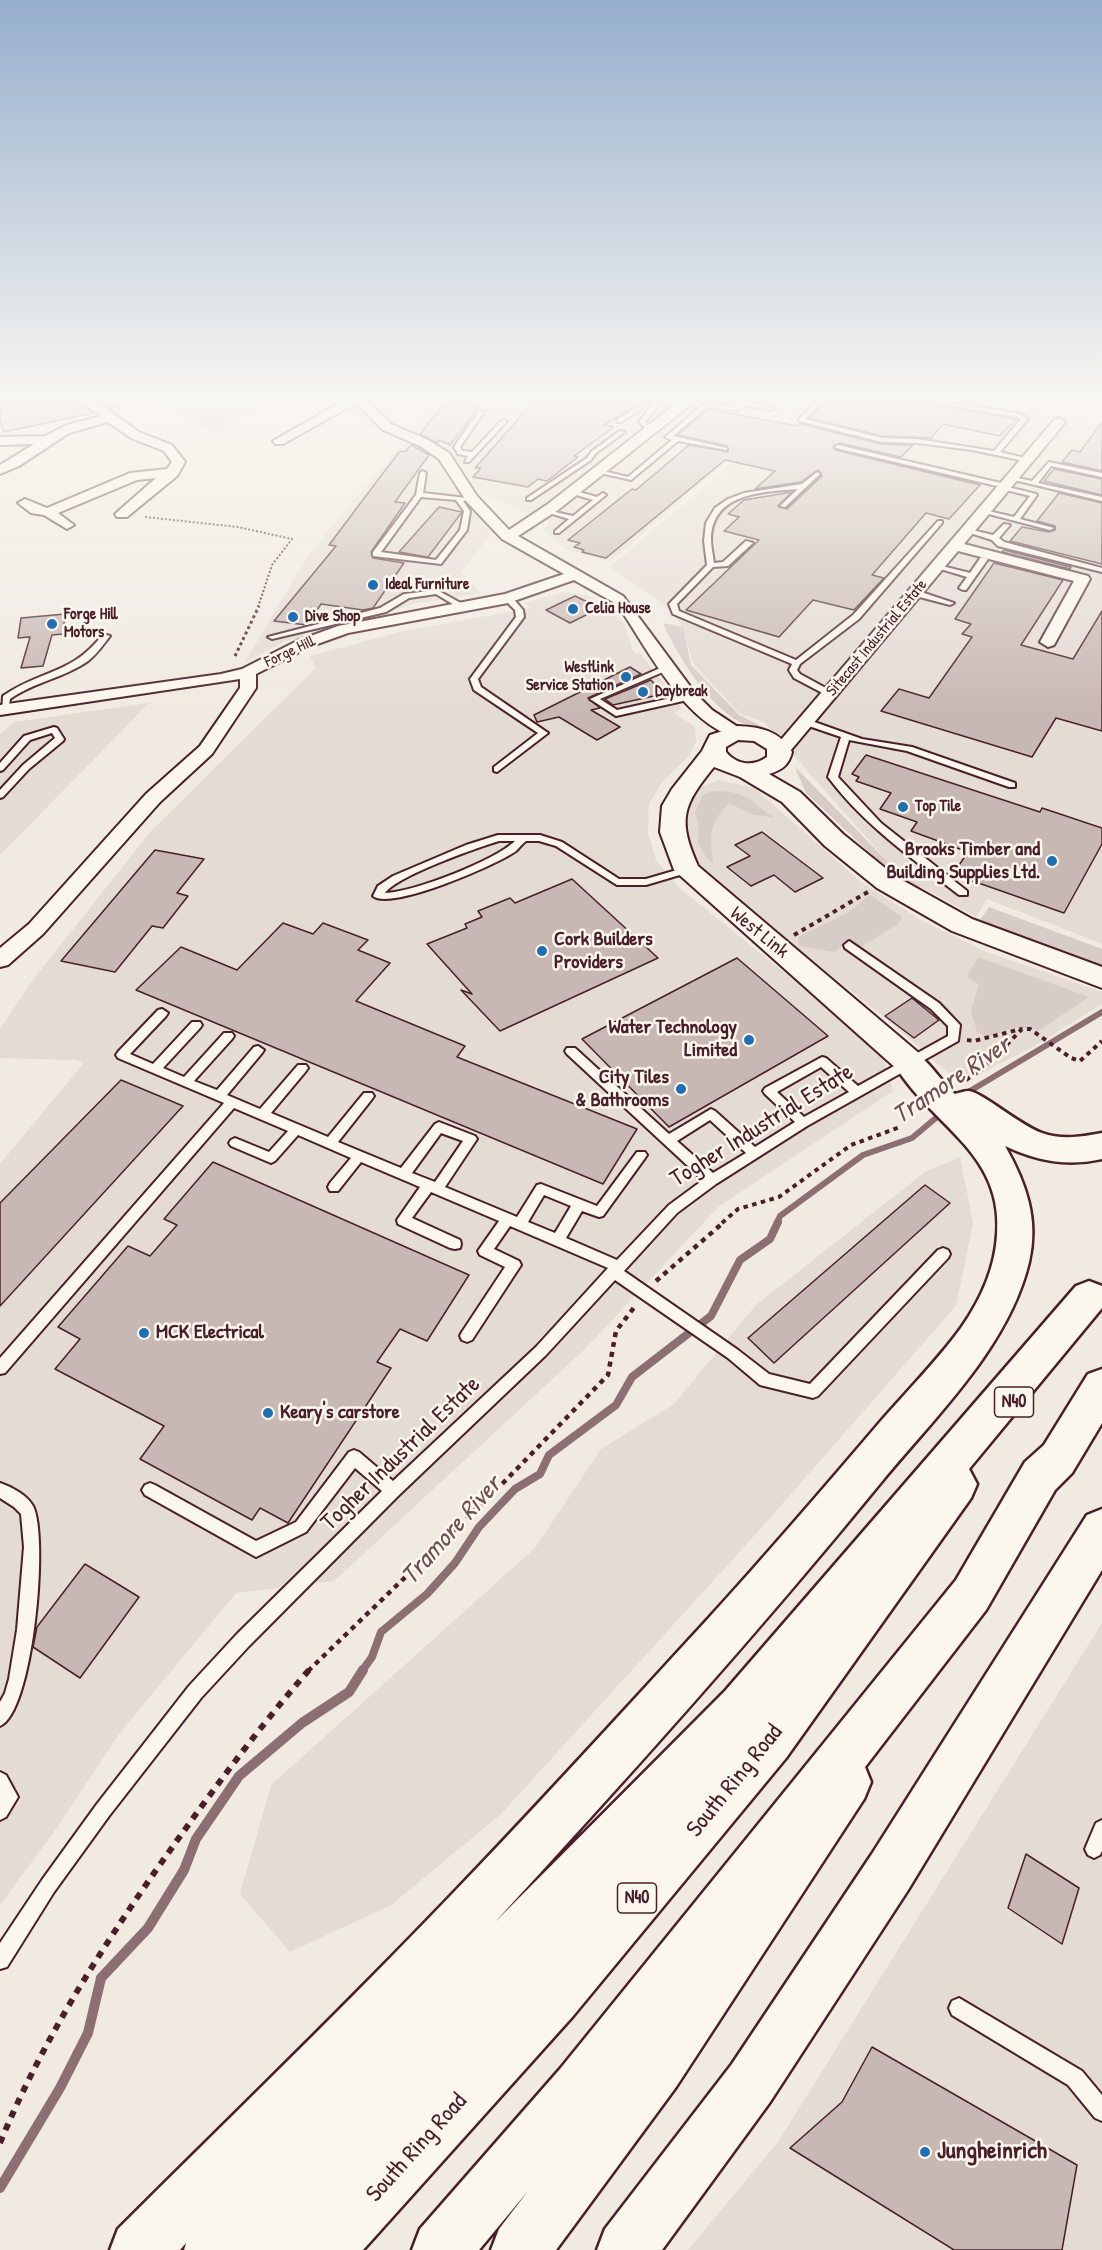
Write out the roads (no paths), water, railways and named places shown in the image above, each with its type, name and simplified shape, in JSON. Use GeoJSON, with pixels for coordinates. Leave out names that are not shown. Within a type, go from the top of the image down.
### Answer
{"type":"FeatureCollection","features":[{"type":"Feature","properties":{"kind":"highway"},"geometry":{"type":"LineString","coordinates":[[909,1062],[934,1074],[993,1125],[1025,1142],[1058,1151],[1087,1151],[1102,1146]]}},
{"type":"Feature","properties":{"kind":"highway"},"geometry":{"type":"LineString","coordinates":[[139,2250],[447,1937],[587,1786],[785,1566],[973,1342],[994,1312],[1014,1256],[1016,1219],[1006,1184],[1000,1168],[973,1130],[921,1082],[909,1062]]}},
{"type":"Feature","properties":{"kind":"highway"},"geometry":{"type":"LineString","coordinates":[[213,2250],[741,1707],[1096,1286]]}},
{"type":"Feature","properties":{"kind":"highway","name":"South Ring Road"},"geometry":{"type":"LineString","coordinates":[[324,2250],[554,1997],[769,1742],[1096,1286]]}},
{"type":"Feature","properties":{"kind":"highway"},"geometry":{"type":"LineString","coordinates":[[520,2250],[657,2068],[971,1595],[1040,1476],[1058,1460],[1102,1387]]}},
{"type":"Feature","properties":{"kind":"highway"},"geometry":{"type":"LineString","coordinates":[[270,2250],[546,1957],[926,1526]]}},
{"type":"Feature","properties":{"kind":"highway"},"geometry":{"type":"LineString","coordinates":[[626,2250],[751,2083],[890,1872],[1102,1530]]}},
{"type":"Feature","properties":{"kind":"highway"},"geometry":{"type":"LineString","coordinates":[[441,2250],[579,2088],[971,1595]]}},
{"type":"Feature","properties":{"kind":"street"},"geometry":{"type":"LineString","coordinates":[[25,503],[36,510],[48,512],[67,525]]}},
{"type":"Feature","properties":{"kind":"street"},"geometry":{"type":"LineString","coordinates":[[48,512],[70,503]]}},
{"type":"Feature","properties":{"kind":"street"},"geometry":{"type":"LineString","coordinates":[[122,514],[135,503]]}},
{"type":"Feature","properties":{"kind":"street"},"geometry":{"type":"LineString","coordinates":[[468,503],[507,536],[608,592],[626,607],[667,668],[689,697],[706,714],[747,734],[772,741],[779,756],[790,797]]}},
{"type":"Feature","properties":{"kind":"street"},"geometry":{"type":"LineString","coordinates":[[507,536],[525,528],[558,503]]}},
{"type":"Feature","properties":{"kind":"street","name":"Sitecast Industrial Estate"},"geometry":{"type":"LineString","coordinates":[[779,756],[991,503]]}},
{"type":"Feature","properties":{"kind":"street"},"geometry":{"type":"LineString","coordinates":[[955,546],[1083,579],[1048,642]]}},
{"type":"Feature","properties":{"kind":"street","name":"Forge Hill"},"geometry":{"type":"LineString","coordinates":[[2,710],[221,680],[248,672],[303,644],[344,629],[508,598],[576,574]]}},
{"type":"Feature","properties":{"kind":"street"},"geometry":{"type":"LineString","coordinates":[[0,960],[36,928],[153,798],[206,750],[249,688],[248,672]]}},
{"type":"Feature","properties":{"kind":"street"},"geometry":{"type":"LineString","coordinates":[[706,714],[721,762],[741,770],[790,797],[834,840],[886,882],[962,925],[1102,978]]}},
{"type":"Feature","properties":{"kind":"street"},"geometry":{"type":"LineString","coordinates":[[715,748],[729,735],[802,726]]}},
{"type":"Feature","properties":{"kind":"street","name":"West Link"},"geometry":{"type":"LineString","coordinates":[[715,748],[676,798],[670,820],[674,843],[687,870],[909,1062]]}},
{"type":"Feature","properties":{"kind":"street"},"geometry":{"type":"LineString","coordinates":[[692,779],[741,770],[766,769],[779,756]]}},
{"type":"Feature","properties":{"kind":"lane"},"geometry":{"type":"LineString","coordinates":[[413,503],[376,554],[438,562],[463,530],[467,511],[466,503]]}},
{"type":"Feature","properties":{"kind":"lane"},"geometry":{"type":"LineString","coordinates":[[557,532],[593,503]]}},
{"type":"Feature","properties":{"kind":"lane"},"geometry":{"type":"LineString","coordinates":[[711,565],[705,538],[709,521],[720,506],[726,503]]}},
{"type":"Feature","properties":{"kind":"lane"},"geometry":{"type":"LineString","coordinates":[[783,506],[786,503]]}},
{"type":"Feature","properties":{"kind":"lane"},"geometry":{"type":"LineString","coordinates":[[1016,520],[1028,503]]}},
{"type":"Feature","properties":{"kind":"lane"},"geometry":{"type":"LineString","coordinates":[[548,511],[574,518]]}},
{"type":"Feature","properties":{"kind":"lane"},"geometry":{"type":"LineString","coordinates":[[984,512],[1050,528]]}},
{"type":"Feature","properties":{"kind":"lane"},"geometry":{"type":"LineString","coordinates":[[830,694],[797,676],[793,670],[797,663],[856,617],[940,522]]}},
{"type":"Feature","properties":{"kind":"lane"},"geometry":{"type":"LineString","coordinates":[[995,538],[1006,525]]}},
{"type":"Feature","properties":{"kind":"lane"},"geometry":{"type":"LineString","coordinates":[[968,531],[995,538],[1001,544],[1102,570]]}},
{"type":"Feature","properties":{"kind":"lane"},"geometry":{"type":"LineString","coordinates":[[749,543],[725,564],[711,565],[673,604],[676,612],[797,663]]}},
{"type":"Feature","properties":{"kind":"lane"},"geometry":{"type":"LineString","coordinates":[[963,588],[984,559]]}},
{"type":"Feature","properties":{"kind":"lane"},"geometry":{"type":"LineString","coordinates":[[938,567],[972,576]]}},
{"type":"Feature","properties":{"kind":"lane"},"geometry":{"type":"LineString","coordinates":[[272,637],[383,610],[406,596],[437,592],[464,607]]}},
{"type":"Feature","properties":{"kind":"lane"},"geometry":{"type":"LineString","coordinates":[[915,593],[950,603]]}},
{"type":"Feature","properties":{"kind":"lane"},"geometry":{"type":"LineString","coordinates":[[497,769],[544,733],[477,688],[474,679],[520,617],[519,610],[508,598]]}},
{"type":"Feature","properties":{"kind":"lane"},"geometry":{"type":"LineString","coordinates":[[2,710],[6,698],[15,690],[75,666],[100,646],[106,636]]}},
{"type":"Feature","properties":{"kind":"lane"},"geometry":{"type":"LineString","coordinates":[[667,668],[594,699],[616,713],[689,697]]}},
{"type":"Feature","properties":{"kind":"lane"},"geometry":{"type":"LineString","coordinates":[[802,726],[909,749],[1012,785]]}},
{"type":"Feature","properties":{"kind":"lane"},"geometry":{"type":"LineString","coordinates":[[0,768],[27,738],[54,730],[60,739],[26,767],[0,795]]}},
{"type":"Feature","properties":{"kind":"lane"},"geometry":{"type":"LineString","coordinates":[[846,737],[833,777],[839,786],[884,832],[963,893]]}},
{"type":"Feature","properties":{"kind":"lane"},"geometry":{"type":"LineString","coordinates":[[523,838],[510,850],[406,894],[388,899],[378,896],[382,888],[397,878],[469,847],[498,838],[523,838],[540,838],[559,844],[617,882],[646,882],[687,870]]}},
{"type":"Feature","properties":{"kind":"lane","name":"Togher Industrial Estate"},"geometry":{"type":"LineString","coordinates":[[0,1960],[90,1829],[195,1692],[243,1640],[393,1491],[541,1351],[673,1209],[712,1180],[803,1123],[954,1038],[954,1025],[935,1006],[849,945]]}},
{"type":"Feature","properties":{"kind":"lane"},"geometry":{"type":"LineString","coordinates":[[162,1013],[123,1055],[558,1240],[616,1269],[765,1380],[813,1391],[943,1254]]}},
{"type":"Feature","properties":{"kind":"lane"},"geometry":{"type":"LineString","coordinates":[[155,1069],[196,1025]]}},
{"type":"Feature","properties":{"kind":"lane"},"geometry":{"type":"LineString","coordinates":[[186,1082],[228,1036]]}},
{"type":"Feature","properties":{"kind":"lane"},"geometry":{"type":"LineString","coordinates":[[219,1096],[258,1050]]}},
{"type":"Feature","properties":{"kind":"lane"},"geometry":{"type":"LineString","coordinates":[[571,1050],[712,1180]]}},
{"type":"Feature","properties":{"kind":"lane"},"geometry":{"type":"LineString","coordinates":[[803,1123],[769,1091],[822,1061],[857,1092]]}},
{"type":"Feature","properties":{"kind":"lane"},"geometry":{"type":"LineString","coordinates":[[262,1115],[302,1068]]}},
{"type":"Feature","properties":{"kind":"lane"},"geometry":{"type":"LineString","coordinates":[[330,1143],[368,1096]]}},
{"type":"Feature","properties":{"kind":"lane"},"geometry":{"type":"LineString","coordinates":[[0,1368],[232,1102]]}},
{"type":"Feature","properties":{"kind":"lane"},"geometry":{"type":"LineString","coordinates":[[669,1140],[711,1114],[754,1153]]}},
{"type":"Feature","properties":{"kind":"lane"},"geometry":{"type":"LineString","coordinates":[[403,1174],[439,1127],[471,1139],[403,1220],[455,1244]]}},
{"type":"Feature","properties":{"kind":"lane"},"geometry":{"type":"LineString","coordinates":[[235,1143],[271,1158],[296,1129]]}},
{"type":"Feature","properties":{"kind":"lane"},"geometry":{"type":"LineString","coordinates":[[467,1336],[514,1265],[485,1251],[541,1189],[599,1212],[641,1155]]}},
{"type":"Feature","properties":{"kind":"lane"},"geometry":{"type":"LineString","coordinates":[[334,1187],[359,1156]]}},
{"type":"Feature","properties":{"kind":"lane"},"geometry":{"type":"LineString","coordinates":[[558,1240],[579,1204]]}},
{"type":"Feature","properties":{"kind":"lane"},"geometry":{"type":"LineString","coordinates":[[150,1490],[256,1549],[301,1527],[354,1457],[393,1491]]}},
{"type":"Feature","properties":{"kind":"lane"},"geometry":{"type":"LineString","coordinates":[[0,1490],[21,1502],[28,1511],[33,1529],[33,1555],[18,1669],[12,1695],[0,1718]]}},
{"type":"Feature","properties":{"kind":"lane"},"geometry":{"type":"LineString","coordinates":[[0,1781],[9,1797],[0,1810]]}},
{"type":"Feature","properties":{"kind":"lane"},"geometry":{"type":"LineString","coordinates":[[1094,1849],[1102,1829]]}},
{"type":"Feature","properties":{"kind":"lane"},"geometry":{"type":"LineString","coordinates":[[959,2008],[1075,2078],[1102,2111]]}},
{"type":"Feature","properties":{"kind":"waterway","name":"Tramore River"},"geometry":{"type":"LineString","coordinates":[[960,1097],[1102,1012]]}},
{"type":"Feature","properties":{"kind":"waterway","name":"Tramore River"},"geometry":{"type":"LineString","coordinates":[[777,1223],[780,1216],[863,1155],[912,1138],[943,1112]]}},
{"type":"Feature","properties":{"kind":"waterway","name":"Tramore River"},"geometry":{"type":"LineString","coordinates":[[362,1671],[372,1657],[381,1632],[427,1594],[455,1563],[479,1527],[515,1489],[540,1474],[549,1455],[616,1405],[632,1377],[711,1316],[740,1260],[770,1239],[778,1222]]}},
{"type":"Feature","properties":{"kind":"waterway","name":"Tramore River"},"geometry":{"type":"LineString","coordinates":[[0,2188],[60,2088],[88,2033],[101,1978],[148,1928],[184,1870],[196,1839],[239,1776],[302,1723],[349,1692],[363,1670]]}},
{"type":"Feature","properties":{"kind":"place","name":"Ideal Furniture"},"geometry":{"type":"Point","coordinates":[373,585]}},
{"type":"Feature","properties":{"kind":"place","name":"Celia House"},"geometry":{"type":"Point","coordinates":[573,609]}},
{"type":"Feature","properties":{"kind":"place","name":"Dive Shop"},"geometry":{"type":"Point","coordinates":[293,617]}},
{"type":"Feature","properties":{"kind":"place","name":"Forge Hill Motors"},"geometry":{"type":"Point","coordinates":[52,624]}},
{"type":"Feature","properties":{"kind":"place","name":"Westlink Service Station"},"geometry":{"type":"Point","coordinates":[626,677]}},
{"type":"Feature","properties":{"kind":"place","name":"Daybreak"},"geometry":{"type":"Point","coordinates":[643,692]}},
{"type":"Feature","properties":{"kind":"place","name":"Top Tile"},"geometry":{"type":"Point","coordinates":[903,807]}},
{"type":"Feature","properties":{"kind":"place","name":"Brooks Timber and Building Supplies Ltd."},"geometry":{"type":"Point","coordinates":[1052,861]}},
{"type":"Feature","properties":{"kind":"place","name":"Cork Builders Providers"},"geometry":{"type":"Point","coordinates":[542,951]}},
{"type":"Feature","properties":{"kind":"place","name":"Water Technology Limited"},"geometry":{"type":"Point","coordinates":[749,1040]}},
{"type":"Feature","properties":{"kind":"place","name":"City Tiles & Bathrooms"},"geometry":{"type":"Point","coordinates":[681,1089]}},
{"type":"Feature","properties":{"kind":"place","name":"MCK Electrical"},"geometry":{"type":"Point","coordinates":[144,1333]}},
{"type":"Feature","properties":{"kind":"place","name":"Keary's carstore"},"geometry":{"type":"Point","coordinates":[268,1413]}},
{"type":"Feature","properties":{"kind":"place","name":"Jungheinrich"},"geometry":{"type":"Point","coordinates":[925,2152]}}]}
